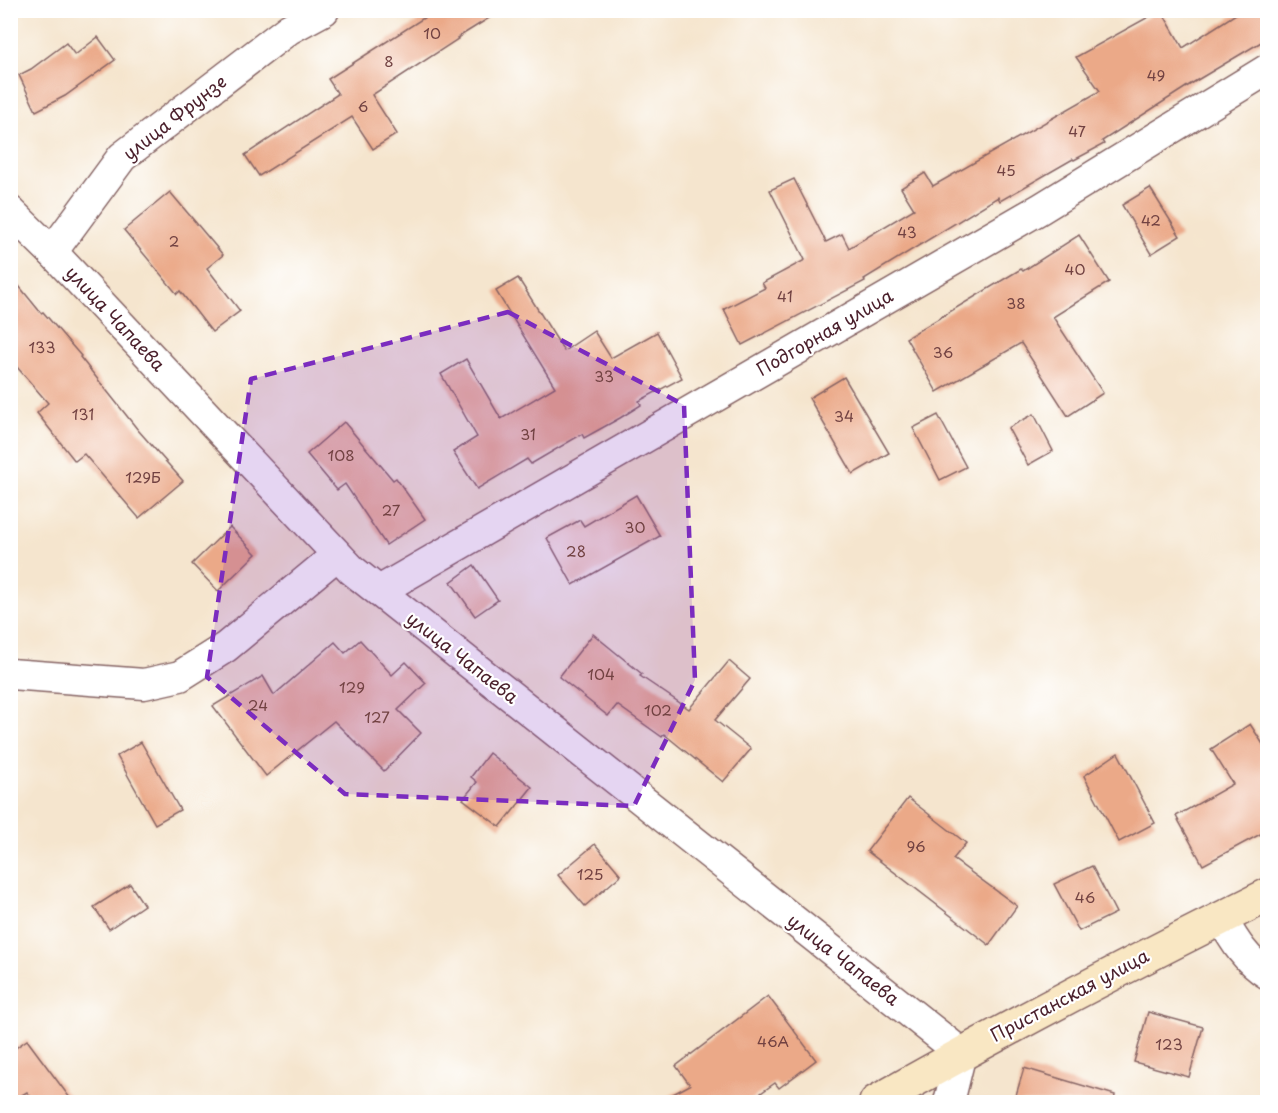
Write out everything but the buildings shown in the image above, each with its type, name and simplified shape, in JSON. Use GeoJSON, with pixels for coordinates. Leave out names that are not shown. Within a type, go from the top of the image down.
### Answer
{"type":"FeatureCollection","features":[{"type":"Feature","properties":{"kind":"street","name":"улица Фрунзе"},"geometry":{"type":"LineString","coordinates":[[52,252],[122,157],[289,29],[324,10]]}},
{"type":"Feature","properties":{"kind":"street","name":"Подгорная улица"},"geometry":{"type":"LineString","coordinates":[[378,591],[1040,209],[1268,69]]}},
{"type":"Feature","properties":{"kind":"street","name":"улица Чапаева"},"geometry":{"type":"LineString","coordinates":[[10,212],[52,252],[352,570],[961,1053]]}},
{"type":"Feature","properties":{"kind":"street"},"geometry":{"type":"LineString","coordinates":[[10,674],[144,684],[180,676],[226,647],[337,555]]}},
{"type":"Feature","properties":{"kind":"street","name":"Пристанская улица"},"geometry":{"type":"LineString","coordinates":[[876,1102],[961,1053],[1148,954],[1268,895]]}},
{"type":"Feature","properties":{"kind":"street"},"geometry":{"type":"LineString","coordinates":[[1221,918],[1236,944],[1254,966],[1268,974]]}},
{"type":"Feature","properties":{"kind":"street"},"geometry":{"type":"LineString","coordinates":[[949,1102],[961,1053]]}},
{"type":"Feature","properties":{"kind":"highlighted area"},"geometry":{"type":"Polygon","coordinates":[[[508,312],[684,405],[695,680],[634,806],[345,794],[207,677],[251,379],[508,312]]]}}]}
